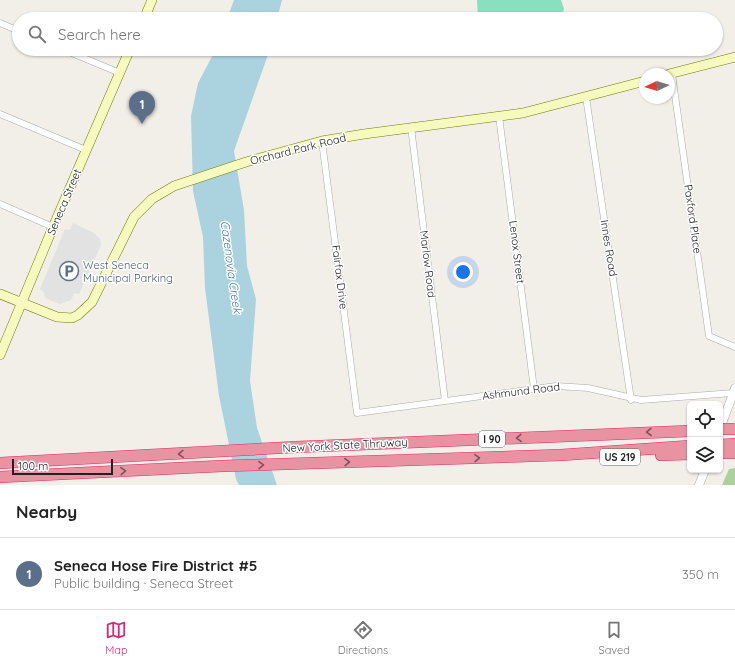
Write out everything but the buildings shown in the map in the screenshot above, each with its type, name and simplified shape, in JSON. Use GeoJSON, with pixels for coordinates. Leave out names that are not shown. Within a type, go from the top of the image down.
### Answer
{"type":"FeatureCollection","features":[{"type":"Feature","properties":{"kind":"highway"},"geometry":{"type":"LineString","coordinates":[[723,429],[735,429]]}},
{"type":"Feature","properties":{"kind":"highway","name":"New York State Thruway"},"geometry":{"type":"LineString","coordinates":[[0,462],[296,447],[687,431]]}},
{"type":"Feature","properties":{"kind":"highway"},"geometry":{"type":"LineString","coordinates":[[723,445],[735,444]]}},
{"type":"Feature","properties":{"kind":"highway","name":"US 219"},"geometry":{"type":"LineString","coordinates":[[561,455],[589,458],[685,451]]}},
{"type":"Feature","properties":{"kind":"highway"},"geometry":{"type":"LineString","coordinates":[[723,454],[735,453]]}},
{"type":"Feature","properties":{"kind":"highway","name":"New York State Thruway"},"geometry":{"type":"LineString","coordinates":[[0,478],[222,466],[561,455]]}},
{"type":"Feature","properties":{"kind":"main road"},"geometry":{"type":"LineString","coordinates":[[147,12],[152,0]]}},
{"type":"Feature","properties":{"kind":"main road","name":"Seneca Street"},"geometry":{"type":"LineString","coordinates":[[0,355],[53,226],[127,56]]}},
{"type":"Feature","properties":{"kind":"main road"},"geometry":{"type":"LineString","coordinates":[[675,73],[735,57]]}},
{"type":"Feature","properties":{"kind":"main road","name":"Orchard Park Road"},"geometry":{"type":"LineString","coordinates":[[0,294],[57,317],[72,318],[84,312],[92,302],[134,217],[147,203],[162,192],[186,182],[246,162],[322,142],[411,127],[523,113],[639,83]]}},
{"type":"Feature","properties":{"kind":"street"},"geometry":{"type":"LineString","coordinates":[[0,23],[12,28]]}},
{"type":"Feature","properties":{"kind":"street"},"geometry":{"type":"LineString","coordinates":[[79,56],[120,73]]}},
{"type":"Feature","properties":{"kind":"street","name":"Innes Road"},"geometry":{"type":"LineString","coordinates":[[586,97],[632,400]]}},
{"type":"Feature","properties":{"kind":"street","name":"Paxford Place"},"geometry":{"type":"LineString","coordinates":[[674,104],[709,336],[735,347]]}},
{"type":"Feature","properties":{"kind":"street"},"geometry":{"type":"LineString","coordinates":[[0,114],[86,150]]}},
{"type":"Feature","properties":{"kind":"street","name":"Lenox Street"},"geometry":{"type":"LineString","coordinates":[[499,116],[534,389]]}},
{"type":"Feature","properties":{"kind":"street","name":"Marlow Road"},"geometry":{"type":"LineString","coordinates":[[411,127],[445,401]]}},
{"type":"Feature","properties":{"kind":"street","name":"Fairfax Drive"},"geometry":{"type":"LineString","coordinates":[[322,142],[357,413]]}},
{"type":"Feature","properties":{"kind":"street"},"geometry":{"type":"LineString","coordinates":[[0,204],[53,226]]}},
{"type":"Feature","properties":{"kind":"street","name":"Ashmund Road"},"geometry":{"type":"LineString","coordinates":[[357,413],[534,389],[571,386],[632,400],[647,400],[734,390]]}},
{"type":"Feature","properties":{"kind":"street"},"geometry":{"type":"LineString","coordinates":[[723,421],[734,390]]}},
{"type":"Feature","properties":{"kind":"street"},"geometry":{"type":"LineString","coordinates":[[699,485],[704,473]]}},
{"type":"Feature","properties":{"kind":"green space"},"geometry":{"type":"Polygon","coordinates":[[[477,0],[561,0],[564,9],[563,12],[478,12],[477,0]]]}},
{"type":"Feature","properties":{"kind":"green space"},"geometry":{"type":"Polygon","coordinates":[[[735,468],[735,485],[722,485],[729,469],[735,468]]]}},
{"type":"Feature","properties":{"kind":"shaded area","name":"West Seneca Municipal Parking"},"geometry":{"type":"Polygon","coordinates":[[[73,223],[94,233],[100,239],[101,245],[79,294],[74,293],[71,300],[60,304],[45,298],[44,292],[40,289],[65,229],[70,230],[73,223]]]}},
{"type":"Feature","properties":{"kind":"water"},"geometry":{"type":"Polygon","coordinates":[[[234,0],[282,0],[279,12],[230,12],[234,0]]]}},
{"type":"Feature","properties":{"kind":"water","name":"Cazenovia Creek"},"geometry":{"type":"Polygon","coordinates":[[[212,56],[268,56],[234,151],[244,210],[247,266],[256,299],[250,381],[257,428],[277,485],[239,485],[236,479],[219,396],[205,288],[203,237],[193,191],[191,116],[198,83],[212,56]]]}},
{"type":"Feature","properties":{"kind":"place","name":"Seneca Hose Fire District #5"},"geometry":{"type":"Point","coordinates":[142,124]}},
{"type":"Feature","properties":{"kind":"place","name":"West Seneca Municipal Parking"},"geometry":{"type":"Point","coordinates":[69,271]}}]}
